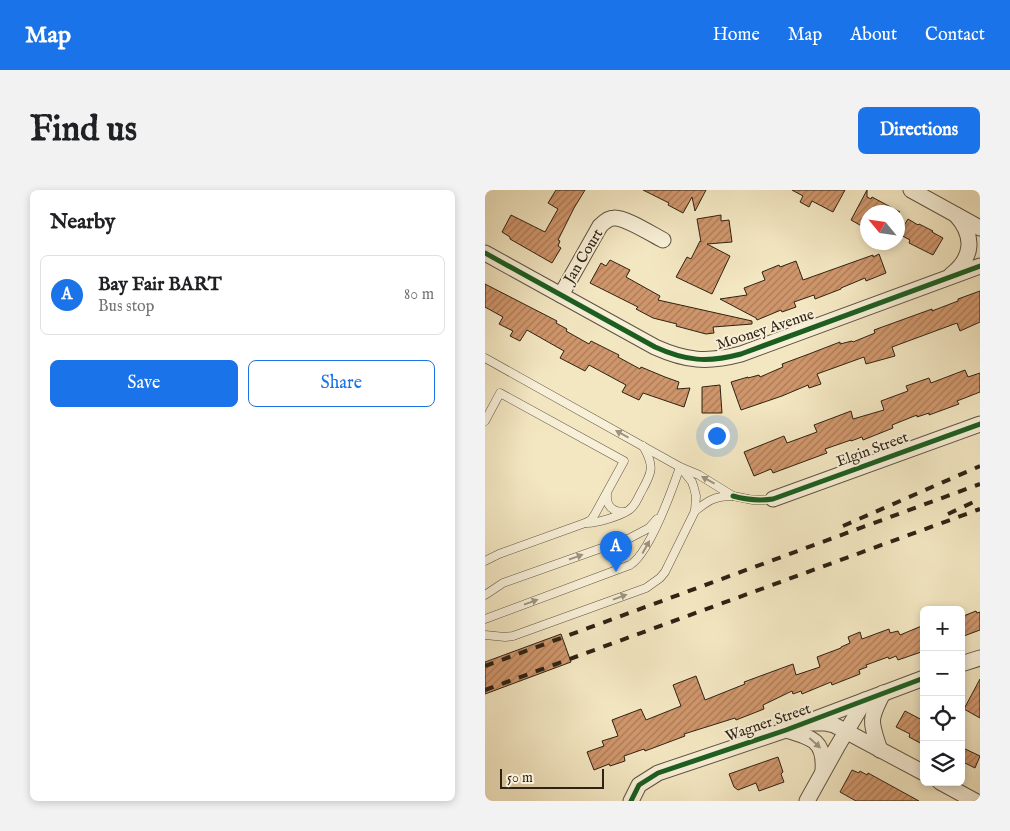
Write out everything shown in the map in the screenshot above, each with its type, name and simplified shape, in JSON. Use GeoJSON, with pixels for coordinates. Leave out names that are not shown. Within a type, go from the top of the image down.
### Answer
{"type":"FeatureCollection","features":[{"type":"Feature","properties":{"kind":"street"},"geometry":{"type":"LineString","coordinates":[[911,190],[980,228]]}},
{"type":"Feature","properties":{"kind":"street"},"geometry":{"type":"LineString","coordinates":[[946,278],[962,264],[967,256],[969,247],[962,221],[955,214]]}},
{"type":"Feature","properties":{"kind":"street","name":"Jan Court"},"geometry":{"type":"LineString","coordinates":[[561,295],[600,226],[607,220],[615,217],[624,219],[663,240]]}},
{"type":"Feature","properties":{"kind":"street","name":"Mooney Avenue"},"geometry":{"type":"LineString","coordinates":[[485,253],[655,347],[684,358],[713,360],[741,354],[980,266]]}},
{"type":"Feature","properties":{"kind":"street","name":"Elgin Street"},"geometry":{"type":"LineString","coordinates":[[773,499],[980,424]]}},
{"type":"Feature","properties":{"kind":"street"},"geometry":{"type":"LineString","coordinates":[[965,663],[980,658]]}},
{"type":"Feature","properties":{"kind":"street","name":"Wagner Street"},"geometry":{"type":"LineString","coordinates":[[631,801],[639,785],[658,773],[806,723],[920,679]]}},
{"type":"Feature","properties":{"kind":"street"},"geometry":{"type":"LineString","coordinates":[[880,750],[872,718],[883,693]]}},
{"type":"Feature","properties":{"kind":"street"},"geometry":{"type":"LineString","coordinates":[[807,801],[865,700]]}},
{"type":"Feature","properties":{"kind":"street"},"geometry":{"type":"LineString","coordinates":[[806,723],[834,725],[920,771]]}},
{"type":"Feature","properties":{"kind":"street"},"geometry":{"type":"LineString","coordinates":[[786,730],[804,735],[821,748],[824,760],[823,772]]}},
{"type":"Feature","properties":{"kind":"street"},"geometry":{"type":"LineString","coordinates":[[947,786],[975,801]]}},
{"type":"Feature","properties":{"kind":"lane"},"geometry":{"type":"LineString","coordinates":[[485,358],[680,467],[705,478],[733,496]]}},
{"type":"Feature","properties":{"kind":"lane"},"geometry":{"type":"LineString","coordinates":[[485,421],[501,392],[624,462],[591,520],[485,561]]}},
{"type":"Feature","properties":{"kind":"lane"},"geometry":{"type":"LineString","coordinates":[[585,523],[600,521],[625,512],[636,503],[650,476],[651,461],[643,445]]}},
{"type":"Feature","properties":{"kind":"lane"},"geometry":{"type":"LineString","coordinates":[[485,635],[513,636],[650,586],[660,578],[665,572],[695,511],[696,496],[694,488],[680,467]]}},
{"type":"Feature","properties":{"kind":"lane"},"geometry":{"type":"LineString","coordinates":[[485,619],[636,562],[646,548],[662,514],[680,467]]}},
{"type":"Feature","properties":{"kind":"lane"},"geometry":{"type":"LineString","coordinates":[[607,493],[608,505],[618,512],[625,512]]}},
{"type":"Feature","properties":{"kind":"lane"},"geometry":{"type":"LineString","coordinates":[[695,511],[708,501],[723,496],[753,500],[773,499]]}},
{"type":"Feature","properties":{"kind":"lane"},"geometry":{"type":"LineString","coordinates":[[485,595],[503,583],[631,538],[649,528],[662,514]]}},
{"type":"Feature","properties":{"kind":"building"},"geometry":{"type":"Polygon","coordinates":[[[556,190],[585,190],[558,240],[560,241],[558,246],[561,248],[552,263],[510,239],[510,237],[502,232],[511,215],[545,232],[558,209],[548,203],[556,190]]]}},
{"type":"Feature","properties":{"kind":"building"},"geometry":{"type":"Polygon","coordinates":[[[643,190],[706,190],[695,211],[692,197],[683,213],[668,205],[669,203],[643,190]]]}},
{"type":"Feature","properties":{"kind":"building"},"geometry":{"type":"Polygon","coordinates":[[[792,190],[845,190],[833,212],[812,201],[809,207],[800,202],[803,196],[792,190]]]}},
{"type":"Feature","properties":{"kind":"building"},"geometry":{"type":"Polygon","coordinates":[[[867,190],[867,197],[871,199],[872,197],[887,205],[860,205],[860,225],[851,220],[867,190]]]}},
{"type":"Feature","properties":{"kind":"building"},"geometry":{"type":"Polygon","coordinates":[[[721,215],[721,221],[729,220],[732,242],[707,244],[730,256],[712,294],[676,277],[687,257],[691,259],[701,242],[697,219],[721,215]]]}},
{"type":"Feature","properties":{"kind":"building"},"geometry":{"type":"Polygon","coordinates":[[[908,219],[943,238],[933,255],[909,243],[910,240],[905,237],[905,224],[908,219]]]}},
{"type":"Feature","properties":{"kind":"building"},"geometry":{"type":"Polygon","coordinates":[[[879,254],[886,273],[866,281],[865,278],[815,299],[814,295],[794,302],[796,307],[782,312],[781,310],[757,320],[720,299],[747,295],[744,288],[765,280],[762,272],[779,265],[780,267],[796,261],[803,280],[879,254]]]}},
{"type":"Feature","properties":{"kind":"building"},"geometry":{"type":"Polygon","coordinates":[[[610,260],[630,270],[626,277],[660,296],[658,300],[752,321],[752,324],[713,327],[714,333],[706,334],[653,318],[636,309],[638,307],[590,283],[601,263],[606,266],[610,260]]]}},
{"type":"Feature","properties":{"kind":"building"},"geometry":{"type":"Polygon","coordinates":[[[485,284],[557,321],[556,323],[567,329],[566,331],[589,344],[591,341],[619,355],[618,357],[640,369],[641,367],[679,382],[677,389],[690,388],[684,407],[643,393],[639,400],[622,392],[626,385],[589,365],[585,371],[560,358],[564,351],[527,330],[520,341],[510,336],[513,331],[499,324],[503,317],[485,307],[485,284]]]}},
{"type":"Feature","properties":{"kind":"building"},"geometry":{"type":"Polygon","coordinates":[[[980,291],[980,322],[960,331],[957,323],[892,347],[895,356],[866,364],[864,357],[817,374],[821,384],[809,388],[808,385],[741,410],[731,382],[759,375],[760,377],[783,367],[782,364],[840,342],[840,344],[853,342],[875,333],[874,330],[932,309],[932,311],[980,291]]]}},
{"type":"Feature","properties":{"kind":"building"},"geometry":{"type":"Polygon","coordinates":[[[965,370],[968,377],[980,373],[980,392],[957,401],[959,404],[929,415],[929,413],[917,417],[917,415],[892,425],[893,428],[863,440],[862,437],[851,440],[825,449],[827,453],[773,473],[771,469],[754,476],[744,452],[784,436],[787,443],[817,432],[814,425],[851,411],[853,419],[884,410],[881,401],[908,391],[906,386],[929,378],[931,383],[965,370]]]}},
{"type":"Feature","properties":{"kind":"building"},"geometry":{"type":"Polygon","coordinates":[[[720,385],[722,413],[702,413],[702,387],[720,385]]]}},
{"type":"Feature","properties":{"kind":"building"},"geometry":{"type":"Polygon","coordinates":[[[976,611],[977,613],[980,612],[980,630],[965,636],[965,615],[976,611]]]}},
{"type":"Feature","properties":{"kind":"building"},"geometry":{"type":"Polygon","coordinates":[[[920,627],[920,652],[898,660],[896,656],[889,659],[888,657],[866,665],[867,667],[859,670],[860,674],[832,685],[831,682],[802,694],[801,691],[793,694],[792,691],[763,705],[764,709],[736,720],[735,718],[684,734],[685,736],[645,751],[644,749],[624,756],[625,761],[610,766],[609,764],[594,770],[587,752],[604,746],[602,741],[618,736],[612,720],[641,709],[646,720],[681,706],[673,685],[696,676],[705,700],[745,684],[744,682],[793,664],[796,675],[820,667],[817,657],[850,643],[848,637],[860,632],[862,639],[889,629],[890,633],[898,631],[900,635],[920,627]]]}},
{"type":"Feature","properties":{"kind":"building"},"geometry":{"type":"Polygon","coordinates":[[[561,634],[571,662],[485,694],[485,662],[561,634]]]}},
{"type":"Feature","properties":{"kind":"building"},"geometry":{"type":"Polygon","coordinates":[[[980,679],[980,718],[965,710],[980,679]]]}},
{"type":"Feature","properties":{"kind":"building"},"geometry":{"type":"Polygon","coordinates":[[[905,711],[920,719],[920,743],[909,737],[910,734],[896,727],[905,711]]]}},
{"type":"Feature","properties":{"kind":"building"},"geometry":{"type":"Polygon","coordinates":[[[965,749],[980,756],[975,768],[965,763],[965,749]]]}},
{"type":"Feature","properties":{"kind":"building"},"geometry":{"type":"Polygon","coordinates":[[[778,757],[784,782],[759,791],[756,783],[738,790],[734,787],[729,774],[778,757]]]}},
{"type":"Feature","properties":{"kind":"building"},"geometry":{"type":"Polygon","coordinates":[[[852,770],[859,773],[860,771],[867,775],[868,773],[919,801],[856,801],[840,792],[852,770]]]}},
{"type":"Feature","properties":{"kind":"railway"},"geometry":{"type":"LineString","coordinates":[[843,526],[980,466]]}},
{"type":"Feature","properties":{"kind":"railway"},"geometry":{"type":"LineString","coordinates":[[485,666],[980,484]]}},
{"type":"Feature","properties":{"kind":"railway"},"geometry":{"type":"LineString","coordinates":[[948,514],[980,499]]}},
{"type":"Feature","properties":{"kind":"railway"},"geometry":{"type":"LineString","coordinates":[[485,690],[980,509]]}},
{"type":"Feature","properties":{"kind":"cycle path"},"geometry":{"type":"LineString","coordinates":[[485,253],[655,347],[666,352],[697,359],[718,359],[741,354],[980,266]]}},
{"type":"Feature","properties":{"kind":"cycle path"},"geometry":{"type":"LineString","coordinates":[[733,496],[753,500],[773,499],[980,424]]}},
{"type":"Feature","properties":{"kind":"cycle path"},"geometry":{"type":"LineString","coordinates":[[631,801],[639,785],[658,773],[786,730],[920,680]]}},
{"type":"Feature","properties":{"kind":"place","name":"Bay Fair BART"},"geometry":{"type":"Point","coordinates":[616,572]}}]}
